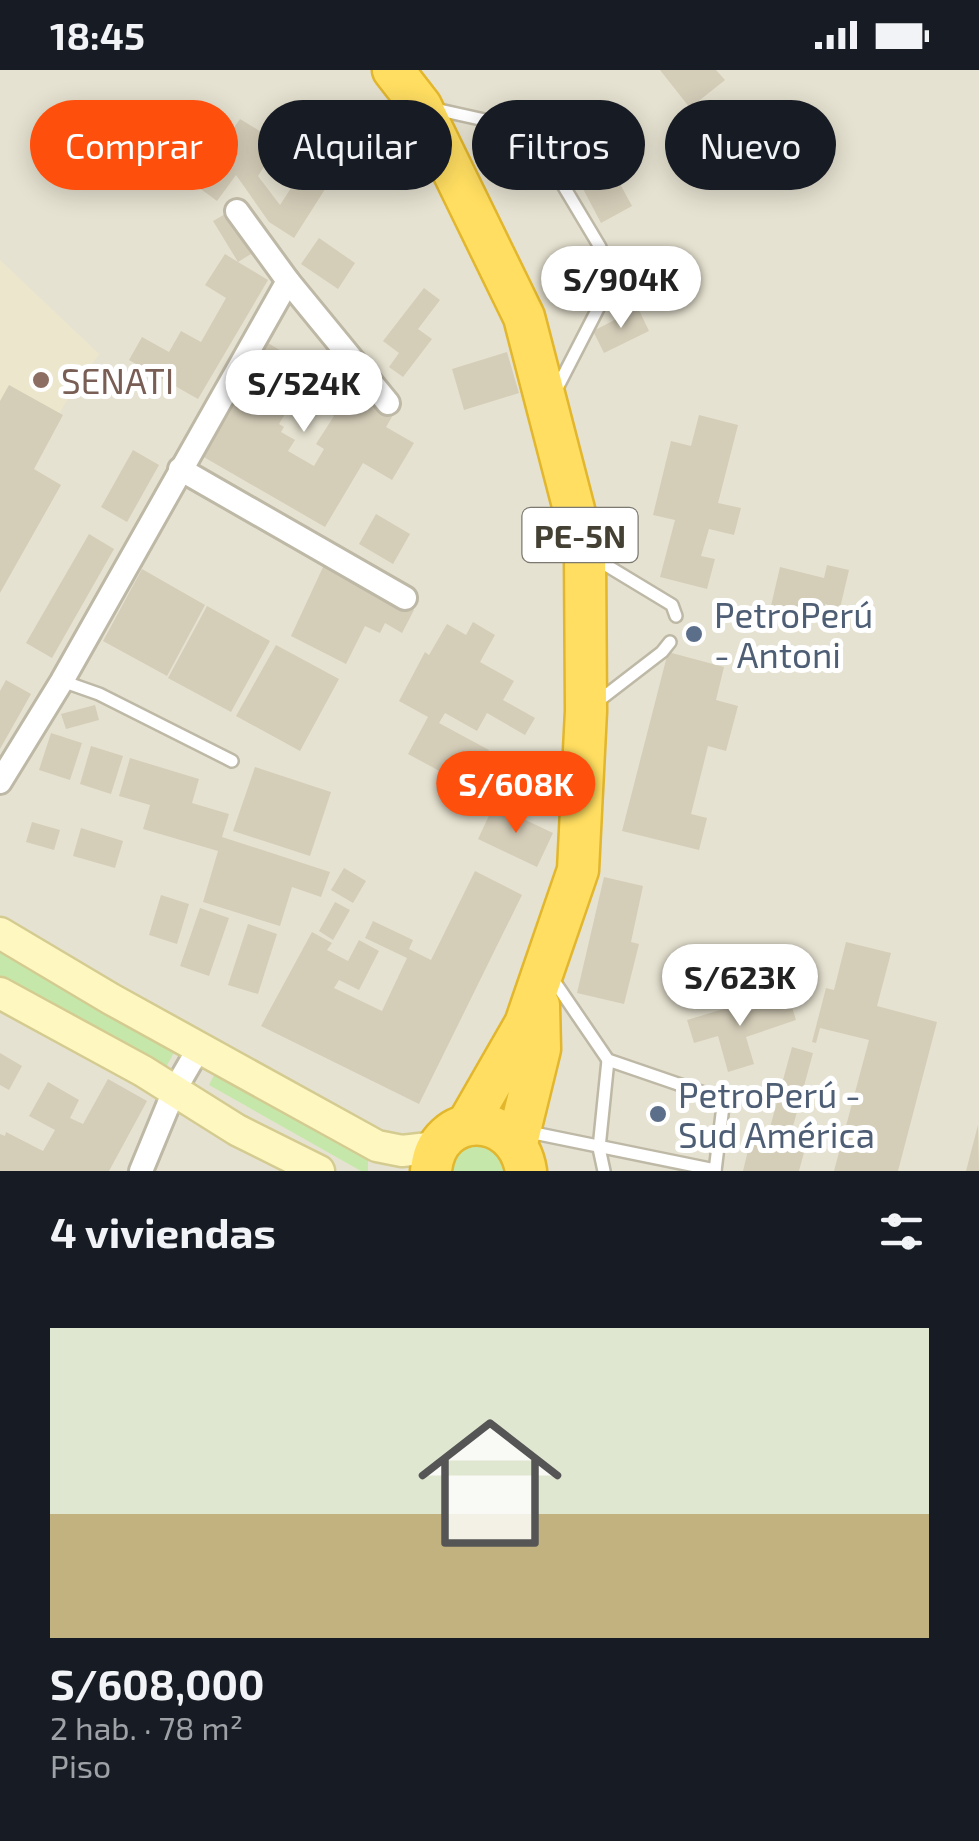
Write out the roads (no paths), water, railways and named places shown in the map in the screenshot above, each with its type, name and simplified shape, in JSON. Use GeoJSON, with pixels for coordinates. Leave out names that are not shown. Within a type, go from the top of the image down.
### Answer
{"type":"FeatureCollection","features":[{"type":"Feature","properties":{"kind":"highway","name":"PE-5N"},"geometry":{"type":"LineString","coordinates":[[393,70],[416,100]]}},
{"type":"Feature","properties":{"kind":"highway","name":"PE-5N"},"geometry":{"type":"LineString","coordinates":[[445,1148],[525,1024],[578,870],[586,711],[585,552],[524,317],[452,170]]}},
{"type":"Feature","properties":{"kind":"highway","name":"PE-5N"},"geometry":{"type":"LineString","coordinates":[[521,1148],[540,1049],[542,977]]}},
{"type":"Feature","properties":{"kind":"highway"},"geometry":{"type":"LineString","coordinates":[[445,1148],[486,1124],[503,1131],[521,1148]]}},
{"type":"Feature","properties":{"kind":"main road"},"geometry":{"type":"LineString","coordinates":[[0,933],[377,1146],[402,1151],[445,1148]]}},
{"type":"Feature","properties":{"kind":"main road"},"geometry":{"type":"LineString","coordinates":[[0,993],[237,1130],[319,1171]]}},
{"type":"Feature","properties":{"kind":"street"},"geometry":{"type":"LineString","coordinates":[[237,212],[288,282],[388,403]]}},
{"type":"Feature","properties":{"kind":"street"},"geometry":{"type":"LineString","coordinates":[[0,782],[288,282]]}},
{"type":"Feature","properties":{"kind":"street"},"geometry":{"type":"LineString","coordinates":[[180,470],[405,598]]}},
{"type":"Feature","properties":{"kind":"street"},"geometry":{"type":"LineString","coordinates":[[141,1171],[174,1091],[199,1048]]}},
{"type":"Feature","properties":{"kind":"lane"},"geometry":{"type":"LineString","coordinates":[[452,113],[521,128],[533,135],[600,246]]}},
{"type":"Feature","properties":{"kind":"lane"},"geometry":{"type":"LineString","coordinates":[[548,408],[608,288],[610,270]]}},
{"type":"Feature","properties":{"kind":"lane"},"geometry":{"type":"LineString","coordinates":[[585,552],[672,605],[676,616]]}},
{"type":"Feature","properties":{"kind":"lane"},"geometry":{"type":"LineString","coordinates":[[586,711],[670,642]]}},
{"type":"Feature","properties":{"kind":"lane"},"geometry":{"type":"LineString","coordinates":[[62,680],[99,694],[232,761]]}},
{"type":"Feature","properties":{"kind":"lane"},"geometry":{"type":"LineString","coordinates":[[521,1148],[599,1148],[715,1171],[723,1106],[714,1096],[608,1060],[542,977]]}},
{"type":"Feature","properties":{"kind":"lane"},"geometry":{"type":"LineString","coordinates":[[604,1171],[599,1148],[608,1060]]}},
{"type":"Feature","properties":{"kind":"place","name":"SENATI"},"geometry":{"type":"Point","coordinates":[41,380]}},
{"type":"Feature","properties":{"kind":"place","name":"PetroPerú - Antoni"},"geometry":{"type":"Point","coordinates":[694,634]}},
{"type":"Feature","properties":{"kind":"place","name":"PetroPerú - Sud América"},"geometry":{"type":"Point","coordinates":[658,1114]}}]}
